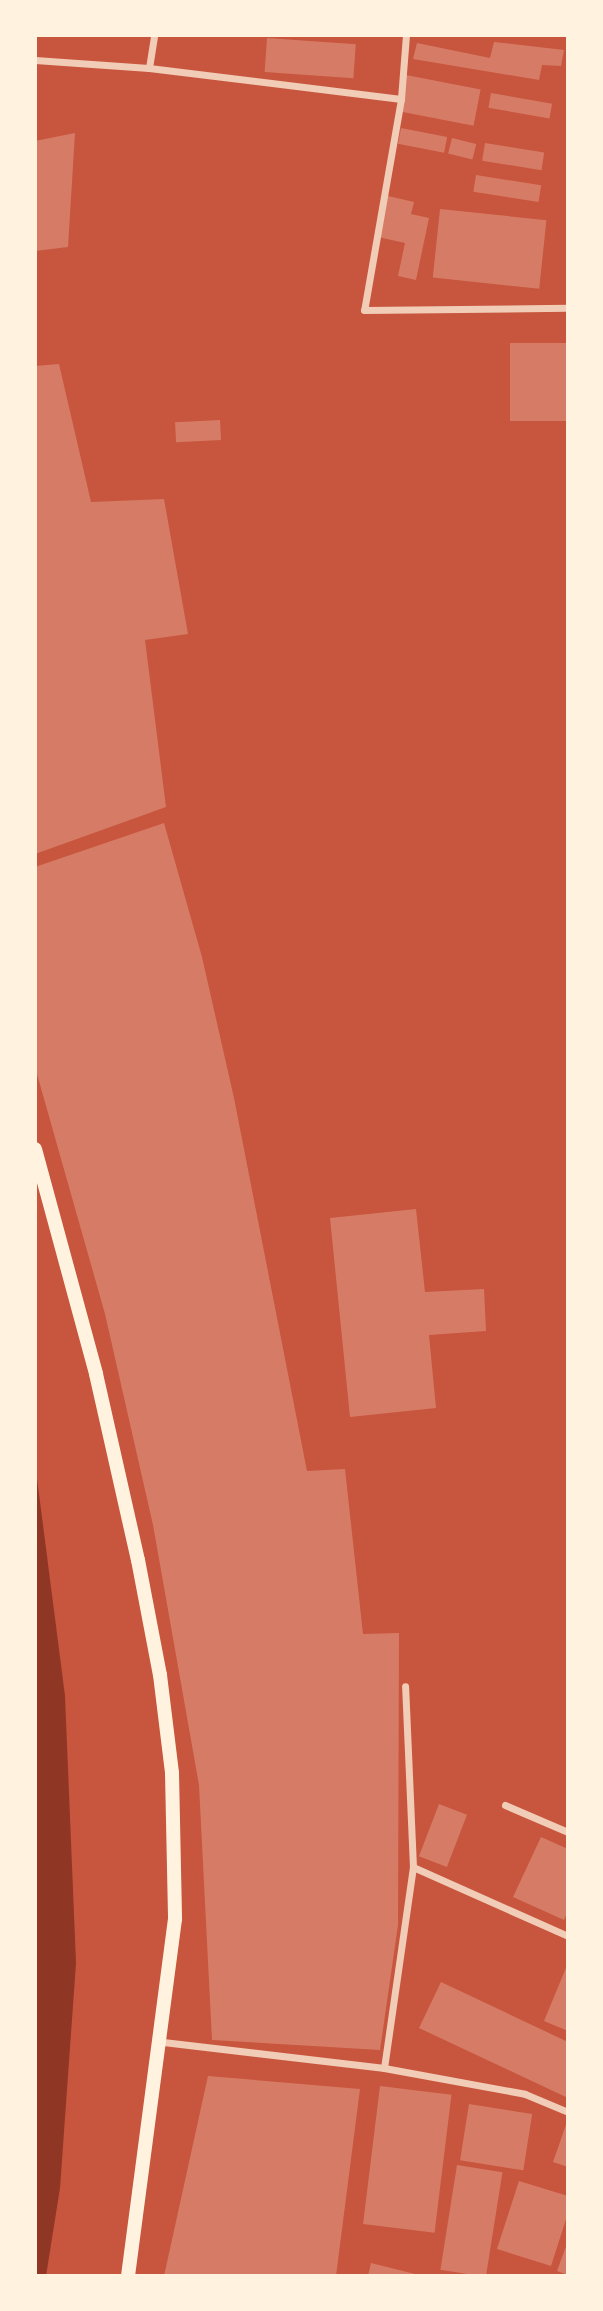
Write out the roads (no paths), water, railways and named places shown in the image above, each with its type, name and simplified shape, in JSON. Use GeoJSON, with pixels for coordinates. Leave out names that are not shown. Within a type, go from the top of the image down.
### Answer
{"type":"FeatureCollection","features":[{"type":"Feature","properties":{"kind":"main road"},"geometry":{"type":"LineString","coordinates":[[35,1149],[96,1374],[160,1675],[172,1773],[175,1919],[163,2042],[128,2276]]}},
{"type":"Feature","properties":{"kind":"street"},"geometry":{"type":"LineString","coordinates":[[149,68],[155,35]]}},
{"type":"Feature","properties":{"kind":"street"},"geometry":{"type":"LineString","coordinates":[[406,35],[401,99],[364,310],[568,308]]}},
{"type":"Feature","properties":{"kind":"street"},"geometry":{"type":"LineString","coordinates":[[35,60],[149,68],[401,99]]}},
{"type":"Feature","properties":{"kind":"street"},"geometry":{"type":"LineString","coordinates":[[384,2068],[413,1867],[405,1686]]}},
{"type":"Feature","properties":{"kind":"street"},"geometry":{"type":"LineString","coordinates":[[505,1805],[568,1832]]}},
{"type":"Feature","properties":{"kind":"street"},"geometry":{"type":"LineString","coordinates":[[413,1867],[568,1936]]}},
{"type":"Feature","properties":{"kind":"street"},"geometry":{"type":"LineString","coordinates":[[163,2042],[384,2068],[525,2094],[568,2112]]}}]}
